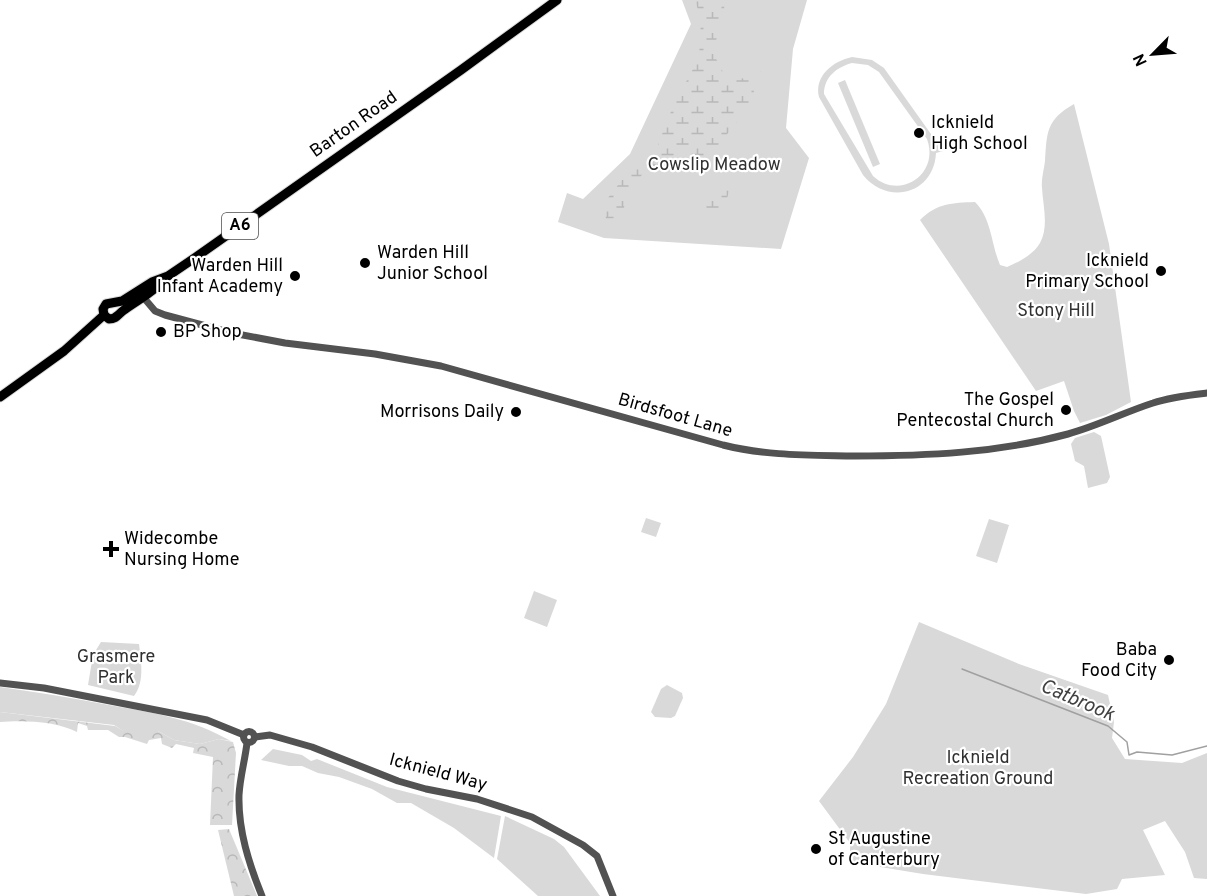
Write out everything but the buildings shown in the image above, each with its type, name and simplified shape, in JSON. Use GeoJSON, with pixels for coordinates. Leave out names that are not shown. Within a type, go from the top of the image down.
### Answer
{"type":"FeatureCollection","features":[{"type":"Feature","properties":{"kind":"highway","name":"Barton Road"},"geometry":{"type":"LineString","coordinates":[[119,314],[156,289],[168,276],[557,0]]}},
{"type":"Feature","properties":{"kind":"highway","name":"Barton Road"},"geometry":{"type":"LineString","coordinates":[[113,303],[122,302],[152,282],[168,276]]}},
{"type":"Feature","properties":{"kind":"highway"},"geometry":{"type":"LineString","coordinates":[[0,397],[64,351],[104,315],[104,306],[113,303],[118,307],[119,314],[111,319],[104,315]]}},
{"type":"Feature","properties":{"kind":"street","name":"Birdsfoot Lane"},"geometry":{"type":"LineString","coordinates":[[144,298],[155,311],[165,315],[232,333],[441,366],[723,445],[765,453],[907,456],[978,452],[1066,435],[1101,424],[1150,403],[1207,393]]}},
{"type":"Feature","properties":{"kind":"street"},"geometry":{"type":"LineString","coordinates":[[0,683],[44,688],[207,720],[244,735],[251,732],[255,737],[253,742],[248,743]]}},
{"type":"Feature","properties":{"kind":"street"},"geometry":{"type":"LineString","coordinates":[[244,735],[244,741],[248,743]]}},
{"type":"Feature","properties":{"kind":"street","name":"Icknield Way"},"geometry":{"type":"LineString","coordinates":[[255,737],[270,735],[312,747],[426,789],[477,799],[532,817],[583,845],[597,856],[613,896]]}},
{"type":"Feature","properties":{"kind":"street"},"geometry":{"type":"LineString","coordinates":[[248,743],[239,793],[241,822],[248,863],[262,896]]}},
{"type":"Feature","properties":{"kind":"green space","name":"Cowslip Meadow"},"geometry":{"type":"Polygon","coordinates":[[[682,0],[807,0],[793,49],[786,128],[809,158],[781,249],[604,238],[558,222],[567,193],[583,199],[630,154],[691,24],[682,0]]]}},
{"type":"Feature","properties":{"kind":"green space"},"geometry":{"type":"Polygon","coordinates":[[[695,0],[726,0],[713,53],[724,74],[745,79],[761,71],[748,108],[716,148],[697,161],[664,162],[645,170],[629,194],[620,218],[606,219],[604,203],[625,176],[641,164],[657,147],[674,104],[699,58],[701,20],[695,0]]]}},
{"type":"Feature","properties":{"kind":"green space"},"geometry":{"type":"Polygon","coordinates":[[[852,57],[872,60],[884,68],[943,151],[936,153],[933,167],[919,186],[908,191],[885,190],[873,185],[863,175],[819,97],[819,82],[822,76],[832,66],[852,57]],[[852,63],[841,67],[829,78],[824,94],[873,176],[884,183],[895,186],[905,185],[923,173],[928,163],[930,152],[927,139],[879,72],[868,65],[852,63]]]}},
{"type":"Feature","properties":{"kind":"green space"},"geometry":{"type":"Polygon","coordinates":[[[845,80],[880,164],[873,167],[838,83],[845,80]]]}},
{"type":"Feature","properties":{"kind":"green space","name":"Stony Hill"},"geometry":{"type":"Polygon","coordinates":[[[1074,104],[1109,244],[1131,402],[1106,415],[1080,423],[1064,381],[1036,391],[920,220],[939,207],[975,202],[985,216],[1000,265],[1007,267],[1030,254],[1040,243],[1044,230],[1042,181],[1048,134],[1053,121],[1074,104]]]}},
{"type":"Feature","properties":{"kind":"green space"},"geometry":{"type":"Polygon","coordinates":[[[718,187],[729,191],[725,206],[716,214],[703,214],[700,204],[711,200],[718,187]]]}},
{"type":"Feature","properties":{"kind":"green space"},"geometry":{"type":"Polygon","coordinates":[[[1094,432],[1101,436],[1110,477],[1107,483],[1088,488],[1084,466],[1075,461],[1071,444],[1075,438],[1094,432]]]}},
{"type":"Feature","properties":{"kind":"green space"},"geometry":{"type":"Polygon","coordinates":[[[646,518],[661,523],[656,537],[641,532],[646,518]]]}},
{"type":"Feature","properties":{"kind":"green space"},"geometry":{"type":"Polygon","coordinates":[[[989,519],[1009,525],[997,563],[976,556],[989,519]]]}},
{"type":"Feature","properties":{"kind":"green space"},"geometry":{"type":"Polygon","coordinates":[[[534,591],[557,600],[547,627],[524,618],[534,591]]]}},
{"type":"Feature","properties":{"kind":"green space","name":"Icknield Recreation Ground"},"geometry":{"type":"Polygon","coordinates":[[[919,622],[1019,664],[1108,695],[1114,722],[1112,738],[1125,759],[1182,763],[1207,753],[1207,879],[1194,878],[1185,852],[1165,821],[1143,830],[1165,875],[1122,879],[1117,889],[1086,894],[923,874],[850,862],[850,843],[819,801],[853,757],[886,704],[919,622]]]}},
{"type":"Feature","properties":{"kind":"green space","name":"Grasmere Park"},"geometry":{"type":"Polygon","coordinates":[[[101,642],[139,644],[141,678],[134,696],[88,685],[93,655],[101,642]]]}},
{"type":"Feature","properties":{"kind":"green space"},"geometry":{"type":"Polygon","coordinates":[[[667,685],[682,693],[683,698],[675,716],[655,717],[651,712],[661,689],[667,685]]]}},
{"type":"Feature","properties":{"kind":"green space"},"geometry":{"type":"Polygon","coordinates":[[[0,687],[157,714],[201,727],[231,741],[219,739],[200,744],[174,740],[158,731],[125,732],[114,725],[0,712],[0,687]]]}},
{"type":"Feature","properties":{"kind":"green space"},"geometry":{"type":"Polygon","coordinates":[[[0,712],[115,726],[124,731],[158,731],[174,740],[200,744],[219,739],[233,742],[236,753],[232,825],[210,825],[213,757],[193,753],[194,748],[176,744],[172,748],[162,744],[161,738],[149,740],[147,744],[119,737],[108,730],[88,730],[87,726],[78,723],[77,732],[69,728],[39,722],[0,722],[0,712]]]}},
{"type":"Feature","properties":{"kind":"green space"},"geometry":{"type":"Polygon","coordinates":[[[273,749],[302,755],[311,761],[317,759],[387,787],[501,816],[494,858],[454,828],[411,803],[397,803],[372,789],[302,766],[289,766],[261,760],[273,749]]]}},
{"type":"Feature","properties":{"kind":"green space"},"geometry":{"type":"Polygon","coordinates":[[[505,816],[554,839],[564,847],[600,896],[538,896],[497,859],[505,816]]]}},
{"type":"Feature","properties":{"kind":"green space"},"geometry":{"type":"Polygon","coordinates":[[[229,829],[257,896],[234,896],[218,830],[229,829]]]}},
{"type":"Feature","properties":{"kind":"waterway","name":"Catbrook"},"geometry":{"type":"LineString","coordinates":[[962,669],[1108,726],[1127,742],[1129,755],[1137,752],[1172,755],[1207,746]]}},
{"type":"Feature","properties":{"kind":"place","name":"Icknield High School"},"geometry":{"type":"Point","coordinates":[919,133]}},
{"type":"Feature","properties":{"kind":"place","name":"Warden Hill Junior School"},"geometry":{"type":"Point","coordinates":[365,263]}},
{"type":"Feature","properties":{"kind":"place","name":"Icknield Primary School"},"geometry":{"type":"Point","coordinates":[1161,271]}},
{"type":"Feature","properties":{"kind":"place","name":"Warden Hill Infant Academy"},"geometry":{"type":"Point","coordinates":[295,276]}},
{"type":"Feature","properties":{"kind":"place","name":"BP Shop"},"geometry":{"type":"Point","coordinates":[161,332]}},
{"type":"Feature","properties":{"kind":"place","name":"The Gospel Pentecostal Church"},"geometry":{"type":"Point","coordinates":[1066,410]}},
{"type":"Feature","properties":{"kind":"place","name":"Morrisons Daily"},"geometry":{"type":"Point","coordinates":[516,412]}},
{"type":"Feature","properties":{"kind":"place","name":"Widecombe Nursing Home"},"geometry":{"type":"Point","coordinates":[111,549]}},
{"type":"Feature","properties":{"kind":"place","name":"Baba Food City"},"geometry":{"type":"Point","coordinates":[1169,660]}},
{"type":"Feature","properties":{"kind":"place","name":"St Augustine of Canterbury"},"geometry":{"type":"Point","coordinates":[816,849]}}]}
